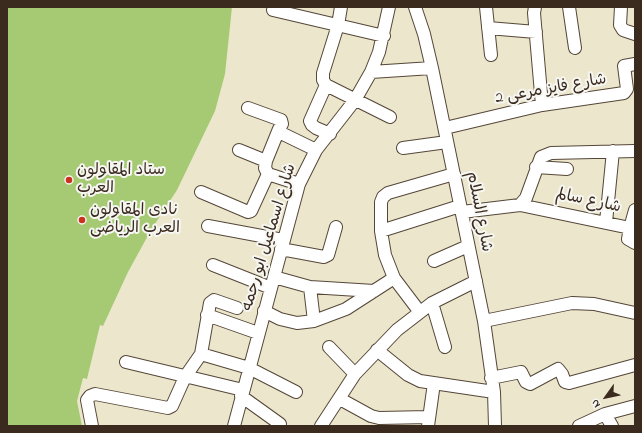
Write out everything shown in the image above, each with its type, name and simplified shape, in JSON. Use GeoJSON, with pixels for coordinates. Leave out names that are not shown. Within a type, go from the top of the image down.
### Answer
{"type":"FeatureCollection","features":[{"type":"Feature","properties":{"kind":"street"},"geometry":{"type":"LineString","coordinates":[[341,7],[338,25],[323,73],[323,80],[326,85],[390,117]]}},
{"type":"Feature","properties":{"kind":"street","name":"شارع اسماعيل ابو رحمه"},"geometry":{"type":"LineString","coordinates":[[234,426],[299,184],[316,150],[355,100],[371,72],[384,36],[389,7]]}},
{"type":"Feature","properties":{"kind":"street"},"geometry":{"type":"LineString","coordinates":[[486,7],[491,55]]}},
{"type":"Feature","properties":{"kind":"street"},"geometry":{"type":"LineString","coordinates":[[535,7],[542,105]]}},
{"type":"Feature","properties":{"kind":"street"},"geometry":{"type":"LineString","coordinates":[[568,7],[575,48]]}},
{"type":"Feature","properties":{"kind":"street"},"geometry":{"type":"LineString","coordinates":[[621,7],[620,25],[623,30],[635,34]]}},
{"type":"Feature","properties":{"kind":"street","name":"شارع السلام"},"geometry":{"type":"LineString","coordinates":[[417,8],[448,142],[484,321],[494,392],[495,426]]}},
{"type":"Feature","properties":{"kind":"street"},"geometry":{"type":"LineString","coordinates":[[273,10],[384,36]]}},
{"type":"Feature","properties":{"kind":"street"},"geometry":{"type":"LineString","coordinates":[[488,28],[536,32]]}},
{"type":"Feature","properties":{"kind":"street","name":"شارع فايز مرعى 2"},"geometry":{"type":"LineString","coordinates":[[445,128],[542,105],[624,93],[631,86],[624,66],[635,64]]}},
{"type":"Feature","properties":{"kind":"street"},"geometry":{"type":"LineString","coordinates":[[371,72],[432,68]]}},
{"type":"Feature","properties":{"kind":"street"},"geometry":{"type":"LineString","coordinates":[[326,85],[310,121],[316,128],[330,134]]}},
{"type":"Feature","properties":{"kind":"street"},"geometry":{"type":"LineString","coordinates":[[248,108],[281,120],[282,124],[266,161],[265,168],[268,174],[299,184]]}},
{"type":"Feature","properties":{"kind":"street"},"geometry":{"type":"LineString","coordinates":[[279,129],[282,133],[316,150]]}},
{"type":"Feature","properties":{"kind":"street"},"geometry":{"type":"LineString","coordinates":[[403,148],[448,142]]}},
{"type":"Feature","properties":{"kind":"street"},"geometry":{"type":"LineString","coordinates":[[239,150],[266,161]]}},
{"type":"Feature","properties":{"kind":"street"},"geometry":{"type":"LineString","coordinates":[[520,205],[526,198],[536,167],[541,157],[551,153],[635,151]]}},
{"type":"Feature","properties":{"kind":"street"},"geometry":{"type":"LineString","coordinates":[[606,222],[613,152]]}},
{"type":"Feature","properties":{"kind":"street"},"geometry":{"type":"LineString","coordinates":[[536,167],[567,169]]}},
{"type":"Feature","properties":{"kind":"street"},"geometry":{"type":"LineString","coordinates":[[202,192],[248,212],[251,211],[268,174]]}},
{"type":"Feature","properties":{"kind":"street"},"geometry":{"type":"LineString","coordinates":[[419,311],[394,278],[385,255],[381,231],[381,202],[383,196],[388,193],[454,174]]}},
{"type":"Feature","properties":{"kind":"street","name":"شارع سالم"},"geometry":{"type":"LineString","coordinates":[[381,231],[461,209],[520,205],[606,222],[633,220],[628,239],[635,242]]}},
{"type":"Feature","properties":{"kind":"street"},"geometry":{"type":"LineString","coordinates":[[208,226],[282,244],[324,257],[328,255],[336,227]]}},
{"type":"Feature","properties":{"kind":"street"},"geometry":{"type":"LineString","coordinates":[[434,261],[468,246]]}},
{"type":"Feature","properties":{"kind":"street"},"geometry":{"type":"LineString","coordinates":[[213,265],[272,282],[310,287],[374,291]]}},
{"type":"Feature","properties":{"kind":"street"},"geometry":{"type":"LineString","coordinates":[[264,311],[280,319],[297,323],[314,321],[346,309],[394,278]]}},
{"type":"Feature","properties":{"kind":"street"},"geometry":{"type":"LineString","coordinates":[[321,426],[355,374],[397,330],[419,311],[476,281]]}},
{"type":"Feature","properties":{"kind":"street"},"geometry":{"type":"LineString","coordinates":[[310,287],[314,321]]}},
{"type":"Feature","properties":{"kind":"street"},"geometry":{"type":"LineString","coordinates":[[92,426],[87,400],[90,396],[95,394],[168,408],[175,403],[185,377],[200,354],[210,303],[214,300],[237,308]]}},
{"type":"Feature","properties":{"kind":"street"},"geometry":{"type":"LineString","coordinates":[[432,303],[445,347]]}},
{"type":"Feature","properties":{"kind":"street"},"geometry":{"type":"LineString","coordinates":[[484,321],[572,303],[594,304],[635,314]]}},
{"type":"Feature","properties":{"kind":"street"},"geometry":{"type":"LineString","coordinates":[[207,315],[258,333]]}},
{"type":"Feature","properties":{"kind":"street"},"geometry":{"type":"LineString","coordinates":[[329,347],[355,374]]}},
{"type":"Feature","properties":{"kind":"street"},"geometry":{"type":"LineString","coordinates":[[377,350],[408,375],[420,381],[494,392]]}},
{"type":"Feature","properties":{"kind":"street"},"geometry":{"type":"LineString","coordinates":[[200,354],[249,368],[296,392]]}},
{"type":"Feature","properties":{"kind":"street"},"geometry":{"type":"LineString","coordinates":[[126,362],[242,393],[280,424]]}},
{"type":"Feature","properties":{"kind":"street"},"geometry":{"type":"LineString","coordinates":[[491,378],[521,372],[528,384],[530,384],[556,369],[561,371],[565,382],[569,383],[635,365]]}},
{"type":"Feature","properties":{"kind":"street"},"geometry":{"type":"LineString","coordinates":[[340,399],[370,416],[396,422],[429,421],[434,383]]}},
{"type":"Feature","properties":{"kind":"street"},"geometry":{"type":"LineString","coordinates":[[579,426],[605,414],[635,406]]}},
{"type":"Feature","properties":{"kind":"street"},"geometry":{"type":"LineString","coordinates":[[605,414],[612,426]]}},
{"type":"Feature","properties":{"kind":"green space","name":"نادى المقاولون العرب الرياضى"},"geometry":{"type":"Polygon","coordinates":[[[7,7],[232,7],[225,74],[215,111],[177,190],[151,230],[128,272],[103,326],[100,325],[87,379],[83,378],[77,401],[82,426],[7,426],[7,7]]]}},
{"type":"Feature","properties":{"kind":"place","name":"ستاد المقاولون العرب"},"geometry":{"type":"Point","coordinates":[69,180]}},
{"type":"Feature","properties":{"kind":"place","name":"نادى المقاولون العرب الرياضى"},"geometry":{"type":"Point","coordinates":[82,220]}}]}
